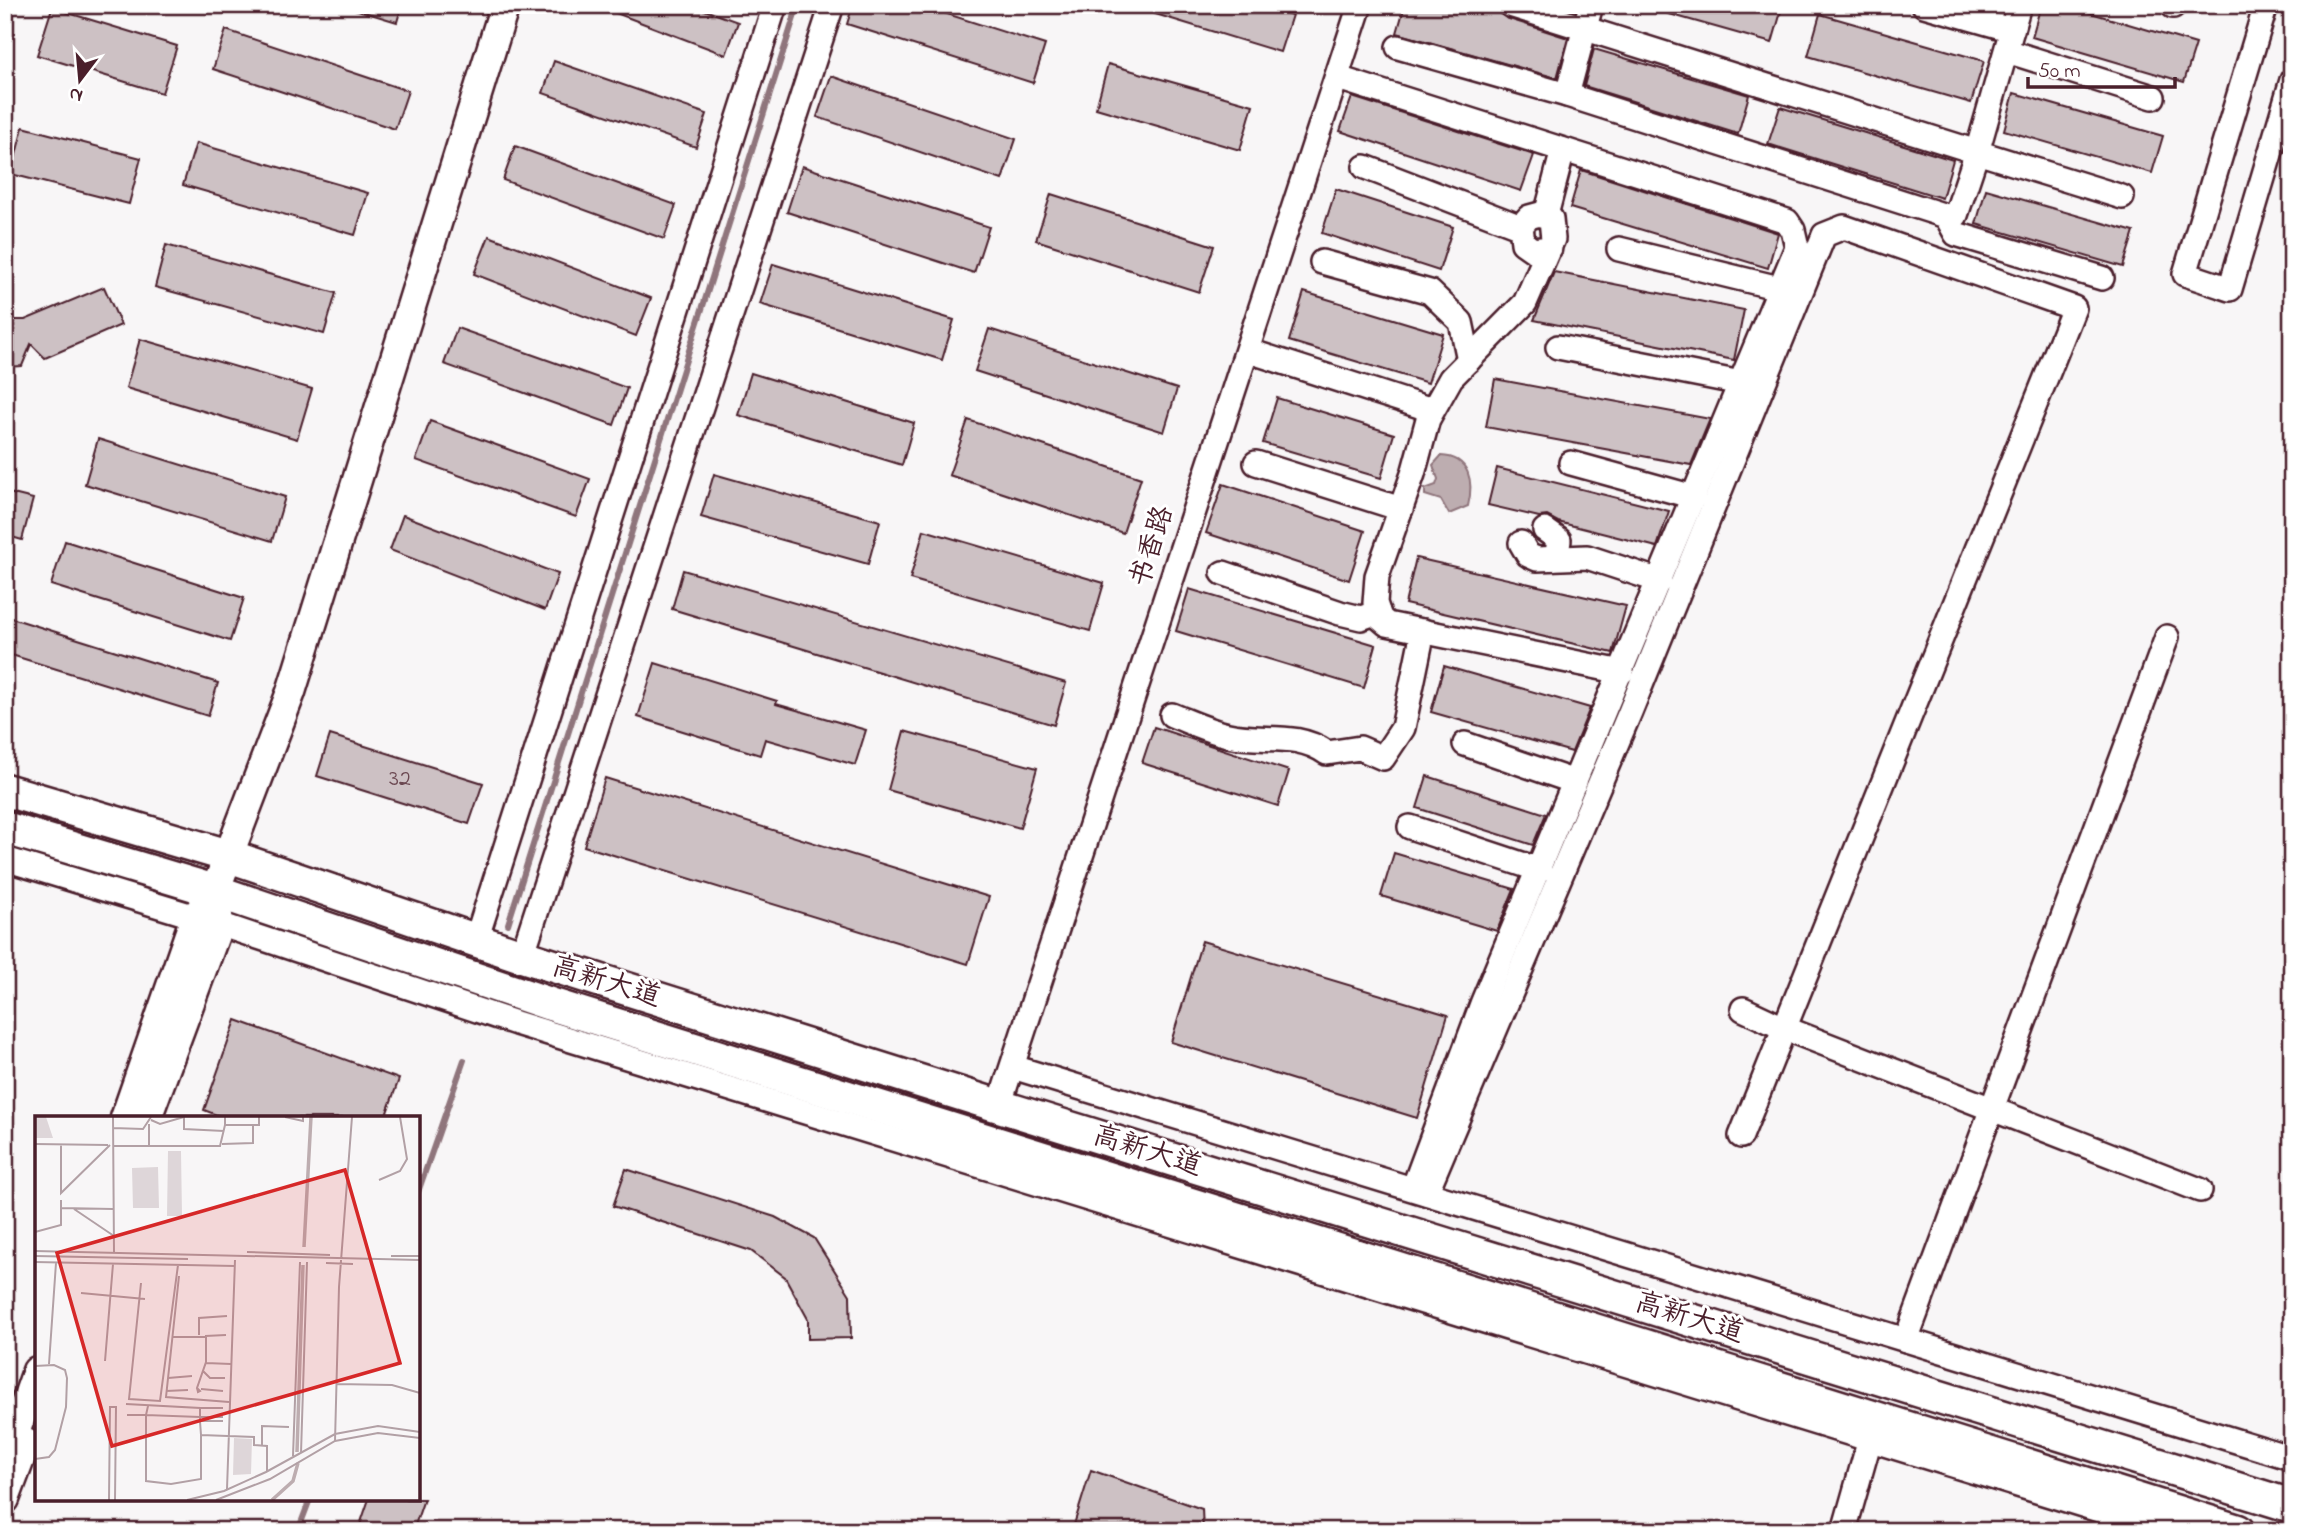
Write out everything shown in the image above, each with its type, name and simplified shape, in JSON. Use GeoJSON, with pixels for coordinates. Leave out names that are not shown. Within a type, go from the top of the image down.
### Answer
{"type":"FeatureCollection","features":[{"type":"Feature","properties":{"kind":"highway","name":"高新大道"},"geometry":{"type":"LineString","coordinates":[[5,790],[229,856],[522,956],[999,1106],[2292,1506]]}},
{"type":"Feature","properties":{"kind":"highway","name":"高新大道"},"geometry":{"type":"LineString","coordinates":[[5,828],[215,891],[550,1004],[1873,1429],[2238,1531]]}},
{"type":"Feature","properties":{"kind":"main road"},"geometry":{"type":"LineString","coordinates":[[148,1116],[215,891],[290,692],[505,5]]}},
{"type":"Feature","properties":{"kind":"main road"},"geometry":{"type":"LineString","coordinates":[[126,1116],[207,920]]}},
{"type":"Feature","properties":{"kind":"main road"},"geometry":{"type":"LineString","coordinates":[[5,1461],[35,1377]]}},
{"type":"Feature","properties":{"kind":"main road"},"geometry":{"type":"LineString","coordinates":[[5,1499],[35,1419]]}},
{"type":"Feature","properties":{"kind":"street"},"geometry":{"type":"LineString","coordinates":[[475,940],[775,5]]}},
{"type":"Feature","properties":{"kind":"street"},"geometry":{"type":"LineString","coordinates":[[522,956],[832,5]]}},
{"type":"Feature","properties":{"kind":"street","name":"书香路"},"geometry":{"type":"LineString","coordinates":[[999,1106],[1249,351],[1360,5]]}},
{"type":"Feature","properties":{"kind":"street"},"geometry":{"type":"LineString","coordinates":[[1510,5],[2122,197]]}},
{"type":"Feature","properties":{"kind":"street"},"geometry":{"type":"LineString","coordinates":[[1567,95],[1591,5]]}},
{"type":"Feature","properties":{"kind":"street"},"geometry":{"type":"LineString","coordinates":[[1924,5],[2153,97]]}},
{"type":"Feature","properties":{"kind":"street"},"geometry":{"type":"LineString","coordinates":[[1398,47],[1567,95],[1946,216],[1956,215],[2019,5]]}},
{"type":"Feature","properties":{"kind":"street"},"geometry":{"type":"LineString","coordinates":[[2266,5],[2185,274],[2230,289],[2292,80]]}},
{"type":"Feature","properties":{"kind":"street"},"geometry":{"type":"LineString","coordinates":[[1338,78],[1787,221],[1793,229],[1797,247],[1499,968],[1419,1191]]}},
{"type":"Feature","properties":{"kind":"street"},"geometry":{"type":"LineString","coordinates":[[1563,150],[1546,215],[1554,231],[1550,247],[1525,303],[1451,378],[1432,411],[1377,576],[1375,603],[1387,624],[1622,672]]}},
{"type":"Feature","properties":{"kind":"street"},"geometry":{"type":"LineString","coordinates":[[1365,167],[1521,227]]}},
{"type":"Feature","properties":{"kind":"street"},"geometry":{"type":"LineString","coordinates":[[1546,215],[1529,217],[1521,227],[1521,237],[1527,247],[1539,252],[1550,247]]}},
{"type":"Feature","properties":{"kind":"street"},"geometry":{"type":"LineString","coordinates":[[1946,216],[1956,234],[2102,278]]}},
{"type":"Feature","properties":{"kind":"street"},"geometry":{"type":"LineString","coordinates":[[1419,1191],[1630,712],[1824,235],[1844,227],[2074,308],[1741,1136]]}},
{"type":"Feature","properties":{"kind":"street"},"geometry":{"type":"LineString","coordinates":[[1619,249],[1779,288]]}},
{"type":"Feature","properties":{"kind":"street"},"geometry":{"type":"LineString","coordinates":[[1322,262],[1430,292],[1461,322],[1469,360]]}},
{"type":"Feature","properties":{"kind":"street"},"geometry":{"type":"LineString","coordinates":[[1558,348],[1741,383]]}},
{"type":"Feature","properties":{"kind":"street"},"geometry":{"type":"LineString","coordinates":[[1249,351],[1432,411]]}},
{"type":"Feature","properties":{"kind":"street"},"geometry":{"type":"LineString","coordinates":[[1256,463],[1401,509]]}},
{"type":"Feature","properties":{"kind":"street"},"geometry":{"type":"LineString","coordinates":[[1571,463],[1694,497]]}},
{"type":"Feature","properties":{"kind":"street"},"geometry":{"type":"LineString","coordinates":[[1545,530],[1559,540],[1557,554],[1553,558]]}},
{"type":"Feature","properties":{"kind":"street"},"geometry":{"type":"LineString","coordinates":[[1521,544],[1528,555],[1553,558],[1587,557],[1660,582]]}},
{"type":"Feature","properties":{"kind":"street"},"geometry":{"type":"LineString","coordinates":[[1223,573],[1340,613],[1361,618],[1378,612]]}},
{"type":"Feature","properties":{"kind":"street"},"geometry":{"type":"LineString","coordinates":[[1172,715],[1229,735],[1290,737],[1314,743],[1327,752],[1360,748],[1382,758],[1403,728],[1423,631]]}},
{"type":"Feature","properties":{"kind":"street"},"geometry":{"type":"LineString","coordinates":[[1906,1340],[2167,637]]}},
{"type":"Feature","properties":{"kind":"street"},"geometry":{"type":"LineString","coordinates":[[1465,744],[1575,782]]}},
{"type":"Feature","properties":{"kind":"street"},"geometry":{"type":"LineString","coordinates":[[1410,827],[1540,870]]}},
{"type":"Feature","properties":{"kind":"street"},"geometry":{"type":"LineString","coordinates":[[5,859],[207,920],[516,1023],[1873,1429],[2167,1531]]}},
{"type":"Feature","properties":{"kind":"street"},"geometry":{"type":"LineString","coordinates":[[1743,1009],[1784,1028],[2200,1190]]}},
{"type":"Feature","properties":{"kind":"street"},"geometry":{"type":"LineString","coordinates":[[1013,1067],[2292,1458]]}},
{"type":"Feature","properties":{"kind":"street"},"geometry":{"type":"LineString","coordinates":[[1844,1531],[1873,1429]]}},
{"type":"Feature","properties":{"kind":"shaded area"},"geometry":{"type":"Polygon","coordinates":[[[1441,456],[1458,461],[1468,472],[1470,480],[1468,506],[1449,514],[1441,500],[1425,495],[1425,489],[1436,485],[1438,479],[1433,465],[1441,456]]]}},
{"type":"Feature","properties":{"kind":"building"},"geometry":{"type":"Polygon","coordinates":[[[354,5],[402,5],[397,22],[354,9],[354,5]]]}},
{"type":"Feature","properties":{"kind":"building"},"geometry":{"type":"Polygon","coordinates":[[[595,5],[691,5],[738,22],[726,55],[595,5]]]}},
{"type":"Feature","properties":{"kind":"building"},"geometry":{"type":"Polygon","coordinates":[[[853,5],[919,5],[1045,45],[1033,83],[847,24],[853,5]]]}},
{"type":"Feature","properties":{"kind":"building"},"geometry":{"type":"Polygon","coordinates":[[[1140,5],[1260,5],[1292,15],[1280,52],[1139,9],[1140,5]]]}},
{"type":"Feature","properties":{"kind":"building"},"geometry":{"type":"Polygon","coordinates":[[[1405,5],[1479,5],[1498,11],[1506,18],[1568,38],[1557,78],[1397,33],[1405,5]]]}},
{"type":"Feature","properties":{"kind":"building"},"geometry":{"type":"Polygon","coordinates":[[[1656,5],[1783,5],[1772,43],[1655,10],[1656,5]]]}},
{"type":"Feature","properties":{"kind":"building"},"geometry":{"type":"Polygon","coordinates":[[[2041,5],[2064,5],[2196,44],[2184,82],[2032,37],[2041,5]]]}},
{"type":"Feature","properties":{"kind":"building"},"geometry":{"type":"Polygon","coordinates":[[[52,8],[177,46],[162,93],[37,55],[52,8]]]}},
{"type":"Feature","properties":{"kind":"building"},"geometry":{"type":"Polygon","coordinates":[[[1820,14],[1984,61],[1971,103],[1808,56],[1820,14]]]}},
{"type":"Feature","properties":{"kind":"building"},"geometry":{"type":"Polygon","coordinates":[[[226,30],[408,91],[395,129],[213,69],[226,30]]]}},
{"type":"Feature","properties":{"kind":"building"},"geometry":{"type":"Polygon","coordinates":[[[1594,49],[1749,95],[1738,134],[1584,86],[1594,49]]]}},
{"type":"Feature","properties":{"kind":"building"},"geometry":{"type":"Polygon","coordinates":[[[554,61],[707,114],[696,147],[543,93],[554,61]]]}},
{"type":"Feature","properties":{"kind":"building"},"geometry":{"type":"Polygon","coordinates":[[[1108,64],[1253,105],[1240,150],[1096,108],[1108,64]]]}},
{"type":"Feature","properties":{"kind":"building"},"geometry":{"type":"Polygon","coordinates":[[[831,76],[1016,139],[1002,180],[817,117],[831,76]]]}},
{"type":"Feature","properties":{"kind":"building"},"geometry":{"type":"Polygon","coordinates":[[[2014,93],[2163,136],[2152,173],[2004,130],[2014,93]]]}},
{"type":"Feature","properties":{"kind":"building"},"geometry":{"type":"Polygon","coordinates":[[[1352,97],[1534,155],[1521,191],[1340,131],[1352,97]]]}},
{"type":"Feature","properties":{"kind":"building"},"geometry":{"type":"Polygon","coordinates":[[[1780,107],[1953,160],[1942,198],[1768,144],[1780,107]]]}},
{"type":"Feature","properties":{"kind":"building"},"geometry":{"type":"Polygon","coordinates":[[[23,127],[141,158],[129,204],[11,174],[23,127]]]}},
{"type":"Feature","properties":{"kind":"building"},"geometry":{"type":"Polygon","coordinates":[[[196,143],[368,193],[355,235],[183,185],[196,143]]]}},
{"type":"Feature","properties":{"kind":"building"},"geometry":{"type":"Polygon","coordinates":[[[515,146],[676,205],[664,239],[503,180],[515,146]]]}},
{"type":"Feature","properties":{"kind":"building"},"geometry":{"type":"Polygon","coordinates":[[[802,166],[989,227],[974,273],[787,212],[802,166]]]}},
{"type":"Feature","properties":{"kind":"building"},"geometry":{"type":"Polygon","coordinates":[[[1581,170],[1778,233],[1768,268],[1570,208],[1581,170]]]}},
{"type":"Feature","properties":{"kind":"building"},"geometry":{"type":"Polygon","coordinates":[[[1336,189],[1453,227],[1439,271],[1322,233],[1336,189]]]}},
{"type":"Feature","properties":{"kind":"building"},"geometry":{"type":"Polygon","coordinates":[[[1986,189],[2134,232],[2123,267],[1976,224],[1986,189]]]}},
{"type":"Feature","properties":{"kind":"building"},"geometry":{"type":"Polygon","coordinates":[[[1051,194],[1214,246],[1199,292],[1036,240],[1051,194]]]}},
{"type":"Feature","properties":{"kind":"building"},"geometry":{"type":"Polygon","coordinates":[[[489,236],[651,298],[636,336],[474,274],[489,236]]]}},
{"type":"Feature","properties":{"kind":"building"},"geometry":{"type":"Polygon","coordinates":[[[166,245],[336,293],[324,334],[155,287],[166,245]]]}},
{"type":"Feature","properties":{"kind":"building"},"geometry":{"type":"Polygon","coordinates":[[[773,264],[954,320],[942,360],[760,304],[773,264]]]}},
{"type":"Feature","properties":{"kind":"building"},"geometry":{"type":"Polygon","coordinates":[[[1554,272],[1744,310],[1734,360],[1534,320],[1554,272]]]}},
{"type":"Feature","properties":{"kind":"building"},"geometry":{"type":"Polygon","coordinates":[[[104,287],[121,325],[45,358],[31,344],[22,366],[5,367],[5,320],[25,320],[104,287]]]}},
{"type":"Feature","properties":{"kind":"building"},"geometry":{"type":"Polygon","coordinates":[[[1304,292],[1443,334],[1428,383],[1289,341],[1304,292]]]}},
{"type":"Feature","properties":{"kind":"building"},"geometry":{"type":"Polygon","coordinates":[[[457,328],[627,388],[614,425],[444,364],[457,328]]]}},
{"type":"Feature","properties":{"kind":"building"},"geometry":{"type":"Polygon","coordinates":[[[989,329],[1177,389],[1164,432],[975,371],[989,329]]]}},
{"type":"Feature","properties":{"kind":"building"},"geometry":{"type":"Polygon","coordinates":[[[140,339],[312,389],[297,439],[126,388],[140,339]]]}},
{"type":"Feature","properties":{"kind":"building"},"geometry":{"type":"Polygon","coordinates":[[[751,373],[914,423],[902,465],[738,415],[751,373]]]}},
{"type":"Feature","properties":{"kind":"building"},"geometry":{"type":"Polygon","coordinates":[[[1495,379],[1710,419],[1691,465],[1486,427],[1495,379]]]}},
{"type":"Feature","properties":{"kind":"building"},"geometry":{"type":"Polygon","coordinates":[[[1277,398],[1394,434],[1381,478],[1263,443],[1277,398]]]}},
{"type":"Feature","properties":{"kind":"building"},"geometry":{"type":"Polygon","coordinates":[[[968,420],[1141,478],[1123,533],[949,475],[968,420]]]}},
{"type":"Feature","properties":{"kind":"building"},"geometry":{"type":"Polygon","coordinates":[[[430,421],[590,479],[576,517],[416,460],[430,421]]]}},
{"type":"Feature","properties":{"kind":"building"},"geometry":{"type":"Polygon","coordinates":[[[98,439],[285,497],[272,541],[85,484],[98,439]]]}},
{"type":"Feature","properties":{"kind":"building"},"geometry":{"type":"Polygon","coordinates":[[[1497,468],[1669,511],[1657,547],[1558,522],[1547,516],[1539,517],[1488,505],[1497,468]]]}},
{"type":"Feature","properties":{"kind":"building"},"geometry":{"type":"Polygon","coordinates":[[[714,474],[880,521],[868,564],[701,517],[714,474]]]}},
{"type":"Feature","properties":{"kind":"building"},"geometry":{"type":"Polygon","coordinates":[[[1223,484],[1365,531],[1349,580],[1206,533],[1223,484]]]}},
{"type":"Feature","properties":{"kind":"building"},"geometry":{"type":"Polygon","coordinates":[[[5,492],[33,499],[22,540],[5,535],[5,492]]]}},
{"type":"Feature","properties":{"kind":"building"},"geometry":{"type":"Polygon","coordinates":[[[403,515],[558,574],[545,610],[390,550],[403,515]]]}},
{"type":"Feature","properties":{"kind":"building"},"geometry":{"type":"Polygon","coordinates":[[[924,530],[1104,583],[1090,631],[910,579],[924,530]]]}},
{"type":"Feature","properties":{"kind":"building"},"geometry":{"type":"Polygon","coordinates":[[[65,541],[244,598],[230,641],[51,585],[65,541]]]}},
{"type":"Feature","properties":{"kind":"building"},"geometry":{"type":"Polygon","coordinates":[[[1416,558],[1626,606],[1613,653],[1405,604],[1416,558]]]}},
{"type":"Feature","properties":{"kind":"building"},"geometry":{"type":"Polygon","coordinates":[[[683,570],[1066,683],[1054,725],[672,609],[683,570]]]}},
{"type":"Feature","properties":{"kind":"building"},"geometry":{"type":"Polygon","coordinates":[[[1189,589],[1376,645],[1364,688],[1176,631],[1189,589]]]}},
{"type":"Feature","properties":{"kind":"building"},"geometry":{"type":"Polygon","coordinates":[[[5,616],[218,683],[208,716],[5,653],[5,616]]]}},
{"type":"Feature","properties":{"kind":"building"},"geometry":{"type":"Polygon","coordinates":[[[655,663],[777,701],[776,704],[866,730],[855,765],[765,739],[760,755],[638,717],[655,663]]]}},
{"type":"Feature","properties":{"kind":"building"},"geometry":{"type":"Polygon","coordinates":[[[1444,666],[1590,708],[1572,752],[1431,712],[1444,666]]]}},
{"type":"Feature","properties":{"kind":"building"},"geometry":{"type":"Polygon","coordinates":[[[1154,727],[1289,771],[1278,806],[1142,763],[1154,727]]]}},
{"type":"Feature","properties":{"kind":"building"},"geometry":{"type":"Polygon","coordinates":[[[904,731],[1037,768],[1020,828],[888,790],[904,731]]]}},
{"type":"Feature","properties":{"kind":"building"},"geometry":{"type":"Polygon","coordinates":[[[330,735],[483,783],[469,824],[317,776],[330,735]]]}},
{"type":"Feature","properties":{"kind":"building"},"geometry":{"type":"Polygon","coordinates":[[[1427,776],[1546,814],[1533,845],[1417,808],[1427,776]]]}},
{"type":"Feature","properties":{"kind":"building"},"geometry":{"type":"Polygon","coordinates":[[[605,778],[989,897],[968,964],[584,846],[605,778]]]}},
{"type":"Feature","properties":{"kind":"building"},"geometry":{"type":"Polygon","coordinates":[[[1394,853],[1514,889],[1497,931],[1381,896],[1394,853]]]}},
{"type":"Feature","properties":{"kind":"building"},"geometry":{"type":"Polygon","coordinates":[[[1202,941],[1448,1015],[1417,1118],[1171,1042],[1202,941]]]}},
{"type":"Feature","properties":{"kind":"building"},"geometry":{"type":"Polygon","coordinates":[[[236,1020],[399,1079],[386,1116],[219,1116],[204,1110],[236,1020]]]}},
{"type":"Feature","properties":{"kind":"building"},"geometry":{"type":"Polygon","coordinates":[[[626,1169],[775,1217],[814,1238],[850,1295],[851,1338],[808,1339],[808,1319],[785,1277],[751,1251],[613,1206],[626,1169]]]}},
{"type":"Feature","properties":{"kind":"building"},"geometry":{"type":"Polygon","coordinates":[[[1091,1470],[1202,1509],[1203,1531],[1072,1531],[1091,1470]]]}},
{"type":"Feature","properties":{"kind":"building"},"geometry":{"type":"Polygon","coordinates":[[[424,1499],[413,1531],[358,1531],[368,1501],[424,1499]]]}},
{"type":"Feature","properties":{"kind":"waterway"},"geometry":{"type":"LineString","coordinates":[[508,924],[798,5]]}},
{"type":"Feature","properties":{"kind":"waterway"},"geometry":{"type":"LineString","coordinates":[[420,1186],[464,1060]]}},
{"type":"Feature","properties":{"kind":"waterway"},"geometry":{"type":"LineString","coordinates":[[298,1531],[309,1501]]}}]}
